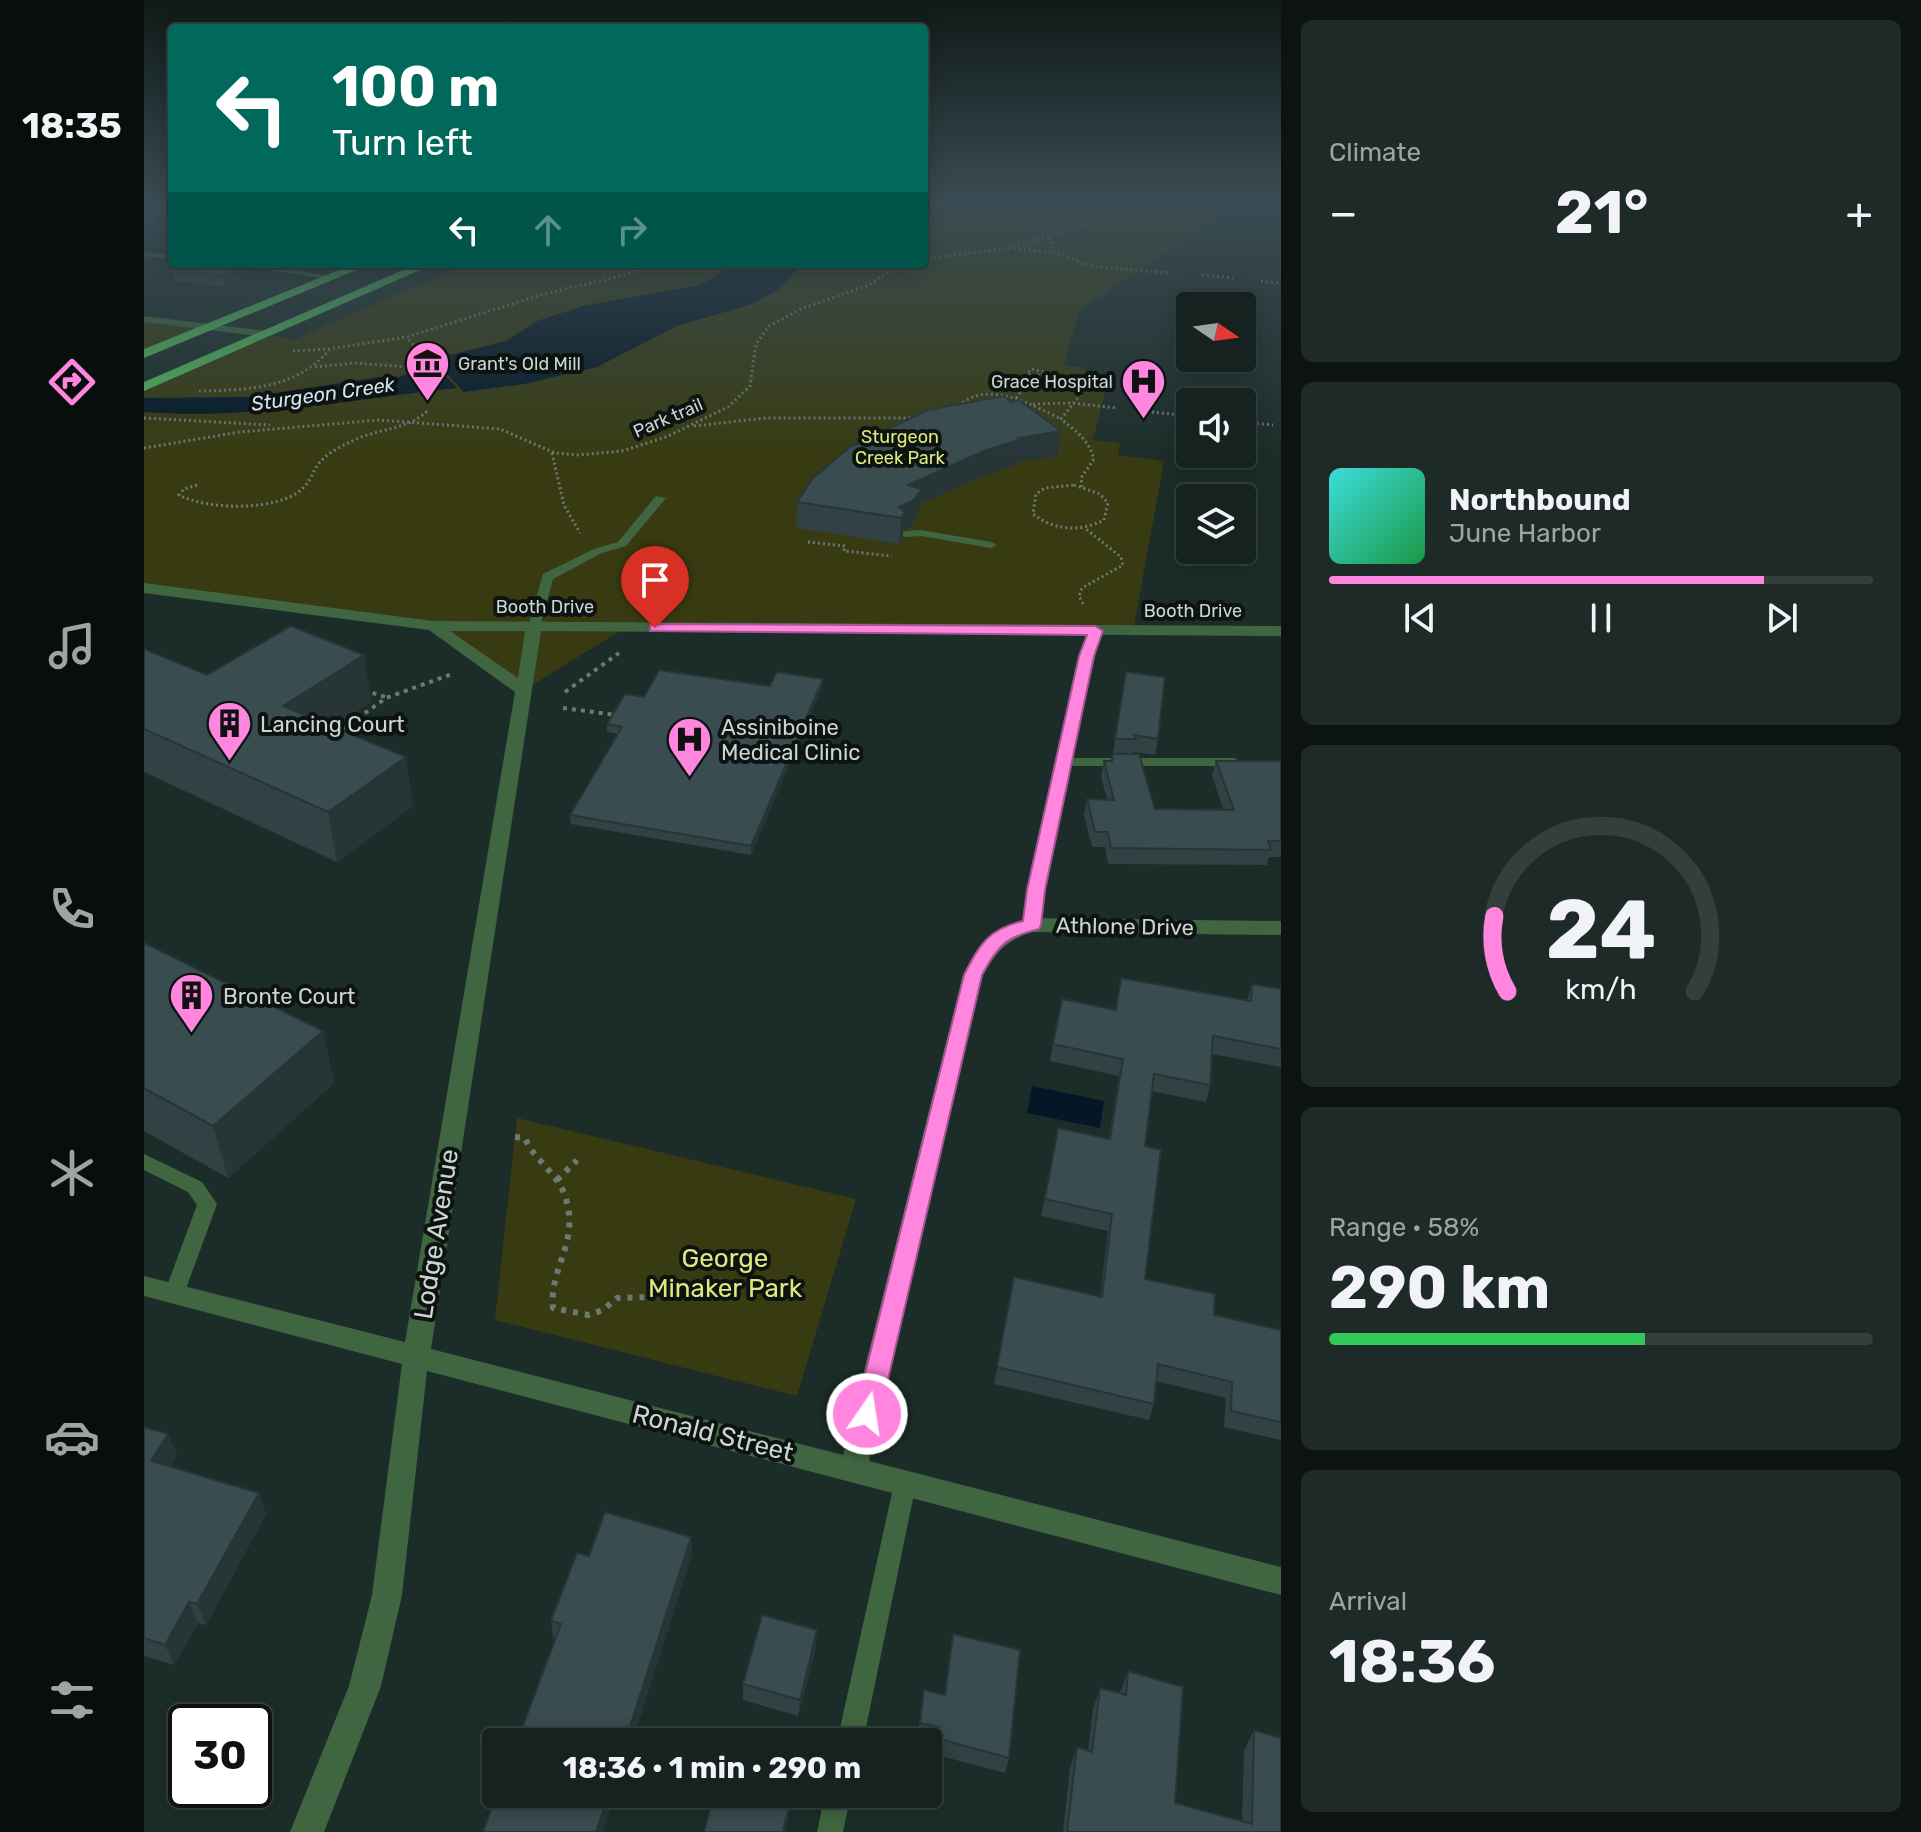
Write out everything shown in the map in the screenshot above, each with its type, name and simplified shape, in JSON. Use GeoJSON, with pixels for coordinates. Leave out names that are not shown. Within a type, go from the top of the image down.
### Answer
{"type":"FeatureCollection","features":[{"type":"Feature","properties":{"kind":"highway"},"geometry":{"type":"LineString","coordinates":[[144,354],[305,288]]}},
{"type":"Feature","properties":{"kind":"highway"},"geometry":{"type":"LineString","coordinates":[[144,387],[371,288]]}},
{"type":"Feature","properties":{"kind":"street"},"geometry":{"type":"LineString","coordinates":[[144,319],[266,334]]}},
{"type":"Feature","properties":{"kind":"street","name":"Booth Drive"},"geometry":{"type":"LineString","coordinates":[[144,588],[433,626],[1281,631]]}},
{"type":"Feature","properties":{"kind":"street","name":"Booth Drive"},"geometry":{"type":"LineString","coordinates":[[433,626],[524,690]]}},
{"type":"Feature","properties":{"kind":"street","name":"Lodge Avenue"},"geometry":{"type":"LineString","coordinates":[[307,1832],[365,1686],[387,1595],[416,1356],[534,627]]}},
{"type":"Feature","properties":{"kind":"street","name":"Athlone Drive"},"geometry":{"type":"LineString","coordinates":[[853,1470],[973,975],[986,950],[1006,931],[1032,925],[1281,928]]}},
{"type":"Feature","properties":{"kind":"street","name":"Ronald Street"},"geometry":{"type":"LineString","coordinates":[[144,1286],[1281,1581]]}},
{"type":"Feature","properties":{"kind":"lane"},"geometry":{"type":"LineString","coordinates":[[534,627],[547,577],[598,551],[622,544],[660,498]]}},
{"type":"Feature","properties":{"kind":"lane"},"geometry":{"type":"LineString","coordinates":[[906,534],[921,533],[991,545]]}},
{"type":"Feature","properties":{"kind":"lane"},"geometry":{"type":"LineString","coordinates":[[1032,925],[1036,890],[1095,631]]}},
{"type":"Feature","properties":{"kind":"lane"},"geometry":{"type":"LineString","coordinates":[[1064,762],[1250,762]]}},
{"type":"Feature","properties":{"kind":"lane"},"geometry":{"type":"LineString","coordinates":[[144,1161],[195,1187],[207,1204],[174,1294]]}},
{"type":"Feature","properties":{"kind":"lane"},"geometry":{"type":"LineString","coordinates":[[853,1728],[905,1484]]}},
{"type":"Feature","properties":{"kind":"lane"},"geometry":{"type":"LineString","coordinates":[[830,1832],[835,1808]]}},
{"type":"Feature","properties":{"kind":"path"},"geometry":{"type":"LineString","coordinates":[[286,351],[329,349],[407,337],[568,288]]}},
{"type":"Feature","properties":{"kind":"path","name":"Park trail"},"geometry":{"type":"LineString","coordinates":[[144,448],[287,426],[379,420],[511,432],[552,453],[594,454],[637,448],[730,406],[751,387],[755,374],[755,346],[769,326],[798,311],[863,288]]}},
{"type":"Feature","properties":{"kind":"path"},"geometry":{"type":"LineString","coordinates":[[195,391],[275,384],[315,367],[372,364],[410,367],[427,362],[407,337]]}},
{"type":"Feature","properties":{"kind":"path"},"geometry":{"type":"LineString","coordinates":[[315,367],[329,349]]}},
{"type":"Feature","properties":{"kind":"path"},"geometry":{"type":"LineString","coordinates":[[1033,376],[1028,370],[1042,369],[1048,375]]}},
{"type":"Feature","properties":{"kind":"path"},"geometry":{"type":"LineString","coordinates":[[1016,398],[1033,376],[1091,381],[1061,419]]}},
{"type":"Feature","properties":{"kind":"path"},"geometry":{"type":"LineString","coordinates":[[951,410],[974,396],[1016,398],[1061,419],[1089,442],[1092,450],[1094,459],[1081,478],[1082,487]]}},
{"type":"Feature","properties":{"kind":"path"},"geometry":{"type":"LineString","coordinates":[[1032,404],[1071,403],[1117,408]]}},
{"type":"Feature","properties":{"kind":"path"},"geometry":{"type":"LineString","coordinates":[[197,485],[184,489],[179,495],[196,504],[215,506],[277,500],[305,487],[320,463],[349,443],[364,435],[410,424],[429,409]]}},
{"type":"Feature","properties":{"kind":"path"},"geometry":{"type":"LineString","coordinates":[[1152,412],[1176,415]]}},
{"type":"Feature","properties":{"kind":"path"},"geometry":{"type":"LineString","coordinates":[[144,418],[287,426]]}},
{"type":"Feature","properties":{"kind":"path"},"geometry":{"type":"LineString","coordinates":[[688,426],[766,418],[919,418]]}},
{"type":"Feature","properties":{"kind":"path"},"geometry":{"type":"LineString","coordinates":[[1256,423],[1273,425]]}},
{"type":"Feature","properties":{"kind":"path"},"geometry":{"type":"LineString","coordinates":[[552,453],[559,491],[571,524],[598,551]]}},
{"type":"Feature","properties":{"kind":"path"},"geometry":{"type":"LineString","coordinates":[[1082,487],[1100,494],[1108,503],[1104,520],[1085,528],[1056,526],[1033,514],[1036,494],[1045,488],[1082,487]]}},
{"type":"Feature","properties":{"kind":"path"},"geometry":{"type":"LineString","coordinates":[[1085,528],[1121,557],[1123,565],[1082,588],[1079,596],[1095,631]]}},
{"type":"Feature","properties":{"kind":"path"},"geometry":{"type":"LineString","coordinates":[[808,542],[845,546],[844,551],[902,557],[921,533]]}},
{"type":"Feature","properties":{"kind":"path"},"geometry":{"type":"LineString","coordinates":[[565,692],[620,653]]}},
{"type":"Feature","properties":{"kind":"path"},"geometry":{"type":"LineString","coordinates":[[343,729],[386,698],[453,673]]}},
{"type":"Feature","properties":{"kind":"path"},"geometry":{"type":"LineString","coordinates":[[354,686],[386,698]]}},
{"type":"Feature","properties":{"kind":"path"},"geometry":{"type":"LineString","coordinates":[[563,708],[617,715]]}},
{"type":"Feature","properties":{"kind":"path"},"geometry":{"type":"LineString","coordinates":[[515,1137],[525,1138],[530,1153],[557,1180],[566,1201],[570,1233],[551,1297],[553,1308],[589,1315],[603,1310],[617,1298],[649,1297]]}},
{"type":"Feature","properties":{"kind":"path"},"geometry":{"type":"LineString","coordinates":[[557,1180],[577,1160]]}},
{"type":"Feature","properties":{"kind":"green space","name":"Sturgeon Creek Park"},"geometry":{"type":"Polygon","coordinates":[[[410,288],[1112,288],[1079,311],[1064,365],[1086,368],[1085,375],[1109,377],[1093,440],[1120,443],[1118,455],[1164,461],[1133,631],[625,628],[524,690],[433,626],[144,588],[144,387],[266,334],[293,340],[410,288]]]}},
{"type":"Feature","properties":{"kind":"green space"},"geometry":{"type":"Polygon","coordinates":[[[144,319],[209,328],[144,354],[144,319]]]}},
{"type":"Feature","properties":{"kind":"green space","name":"George Minaker Park"},"geometry":{"type":"Polygon","coordinates":[[[517,1118],[856,1199],[797,1396],[495,1320],[517,1118]]]}},
{"type":"Feature","properties":{"kind":"water","name":"Sturgeon Creek"},"geometry":{"type":"Polygon","coordinates":[[[680,288],[779,288],[752,304],[677,326],[597,367],[524,384],[464,392],[433,359],[506,341],[537,321],[583,306],[680,288]]]}},
{"type":"Feature","properties":{"kind":"water","name":"Sturgeon Creek"},"geometry":{"type":"Polygon","coordinates":[[[435,364],[457,388],[261,411],[144,412],[144,398],[249,397],[392,375],[396,378],[435,364]]]}},
{"type":"Feature","properties":{"kind":"water"},"geometry":{"type":"Polygon","coordinates":[[[1032,1086],[1104,1101],[1100,1128],[1027,1113],[1032,1086]]]}},
{"type":"Feature","properties":{"kind":"building"},"geometry":{"type":"Polygon","coordinates":[[[1004,396],[1011,402],[1019,400],[1061,431],[1019,438],[908,485],[922,489],[913,501],[899,507],[905,512],[901,518],[797,502],[813,478],[850,447],[928,410],[1004,396]]]}},
{"type":"Feature","properties":{"kind":"building"},"geometry":{"type":"Polygon","coordinates":[[[291,626],[364,655],[283,706],[406,757],[328,812],[144,729],[144,649],[207,675],[291,626]]]}},
{"type":"Feature","properties":{"kind":"building","name":"Assiniboine Medical Clinic"},"geometry":{"type":"Polygon","coordinates":[[[659,670],[770,686],[777,672],[823,679],[751,846],[570,815],[622,727],[607,724],[625,694],[644,697],[659,670]]]}},
{"type":"Feature","properties":{"kind":"building"},"geometry":{"type":"Polygon","coordinates":[[[1126,672],[1165,677],[1158,739],[1134,735],[1136,739],[1115,739],[1126,672]]]}},
{"type":"Feature","properties":{"kind":"building"},"geometry":{"type":"Polygon","coordinates":[[[1113,754],[1139,754],[1155,809],[1234,810],[1216,761],[1280,761],[1281,841],[1268,841],[1271,850],[1111,848],[1108,832],[1095,832],[1087,799],[1114,800],[1104,761],[1112,761],[1113,754]]]}},
{"type":"Feature","properties":{"kind":"building"},"geometry":{"type":"Polygon","coordinates":[[[144,943],[323,1031],[213,1126],[144,1088],[144,943]]]}},
{"type":"Feature","properties":{"kind":"building"},"geometry":{"type":"Polygon","coordinates":[[[1121,978],[1251,1001],[1252,984],[1281,989],[1281,1049],[1213,1036],[1210,1085],[1154,1074],[1145,1146],[1161,1150],[1145,1279],[1215,1294],[1214,1315],[1281,1330],[1281,1422],[1231,1411],[1232,1382],[1158,1364],[1154,1404],[997,1367],[1014,1277],[1102,1297],[1112,1214],[1045,1199],[1058,1128],[1110,1139],[1123,1059],[1053,1044],[1062,999],[1116,1010],[1121,978]]]}},
{"type":"Feature","properties":{"kind":"building"},"geometry":{"type":"Polygon","coordinates":[[[144,1427],[168,1434],[151,1461],[259,1493],[197,1604],[189,1602],[165,1645],[144,1638],[144,1427]]]}},
{"type":"Feature","properties":{"kind":"building"},"geometry":{"type":"Polygon","coordinates":[[[605,1512],[691,1537],[630,1728],[522,1728],[561,1624],[551,1621],[577,1553],[589,1556],[605,1512]]]}},
{"type":"Feature","properties":{"kind":"building"},"geometry":{"type":"Polygon","coordinates":[[[762,1615],[817,1630],[800,1700],[743,1684],[762,1615]]]}},
{"type":"Feature","properties":{"kind":"building"},"geometry":{"type":"Polygon","coordinates":[[[953,1634],[1020,1650],[1009,1758],[942,1740],[942,1728],[920,1723],[924,1690],[945,1695],[953,1634]]]}},
{"type":"Feature","properties":{"kind":"building"},"geometry":{"type":"Polygon","coordinates":[[[1128,1671],[1183,1687],[1175,1803],[1252,1824],[1254,1730],[1281,1738],[1281,1832],[1067,1832],[1077,1747],[1092,1752],[1100,1688],[1126,1695],[1128,1671]]]}},
{"type":"Feature","properties":{"kind":"building"},"geometry":{"type":"Polygon","coordinates":[[[492,1808],[604,1808],[596,1832],[483,1832],[492,1808]]]}},
{"type":"Feature","properties":{"kind":"building"},"geometry":{"type":"Polygon","coordinates":[[[710,1808],[789,1808],[783,1832],[704,1832],[710,1808]]]}},
{"type":"Feature","properties":{"kind":"place","name":"Grant's Old Mill"},"geometry":{"type":"Point","coordinates":[427,403]}},
{"type":"Feature","properties":{"kind":"place","name":"Grace Hospital"},"geometry":{"type":"Point","coordinates":[1144,421]}},
{"type":"Feature","properties":{"kind":"place","name":"Lancing Court"},"geometry":{"type":"Point","coordinates":[229,763]}},
{"type":"Feature","properties":{"kind":"place","name":"Assiniboine Medical Clinic"},"geometry":{"type":"Point","coordinates":[690,779]}},
{"type":"Feature","properties":{"kind":"place","name":"Bronte Court"},"geometry":{"type":"Point","coordinates":[192,1035]}},
{"type":"Feature","properties":{"kind":"route"},"geometry":{"type":"LineString","coordinates":[[655,628],[1095,631],[1036,890],[1032,925],[1006,931],[986,950],[973,975],[867,1414]]}}]}
